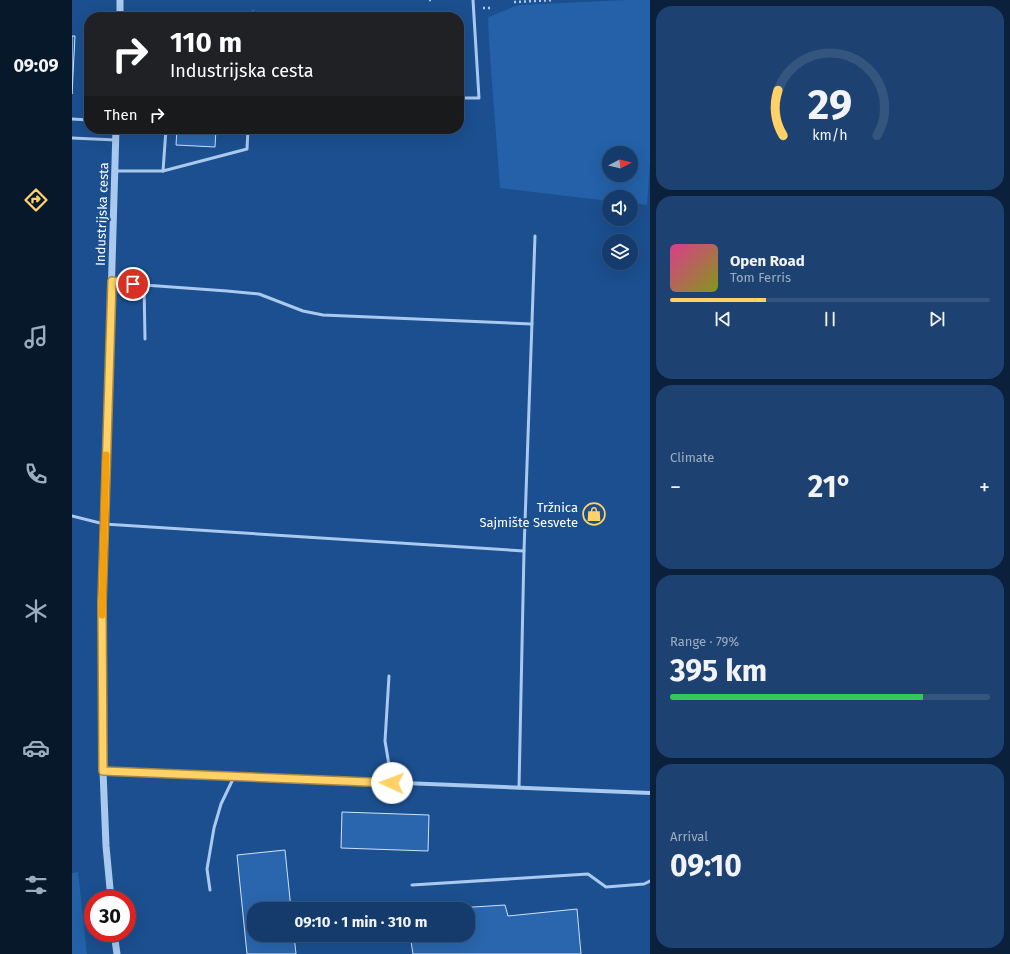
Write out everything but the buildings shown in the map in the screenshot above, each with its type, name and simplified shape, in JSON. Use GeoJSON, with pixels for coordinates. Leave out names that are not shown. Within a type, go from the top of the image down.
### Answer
{"type":"FeatureCollection","features":[{"type":"Feature","properties":{"kind":"street"},"geometry":{"type":"LineString","coordinates":[[120,0],[120,12]]}},
{"type":"Feature","properties":{"kind":"street","name":"Industrijska cesta"},"geometry":{"type":"LineString","coordinates":[[110,890],[106,846],[103,771],[102,603],[116,134]]}},
{"type":"Feature","properties":{"kind":"street"},"geometry":{"type":"LineString","coordinates":[[103,771],[650,794]]}},
{"type":"Feature","properties":{"kind":"street"},"geometry":{"type":"LineString","coordinates":[[115,942],[116,954]]}},
{"type":"Feature","properties":{"kind":"lane"},"geometry":{"type":"LineString","coordinates":[[464,98],[478,98],[473,0]]}},
{"type":"Feature","properties":{"kind":"lane"},"geometry":{"type":"LineString","coordinates":[[72,119],[84,120]]}},
{"type":"Feature","properties":{"kind":"lane"},"geometry":{"type":"LineString","coordinates":[[163,171],[166,134]]}},
{"type":"Feature","properties":{"kind":"lane"},"geometry":{"type":"LineString","coordinates":[[115,171],[163,171],[247,149],[248,134]]}},
{"type":"Feature","properties":{"kind":"lane"},"geometry":{"type":"LineString","coordinates":[[72,138],[116,140]]}},
{"type":"Feature","properties":{"kind":"lane"},"geometry":{"type":"LineString","coordinates":[[519,788],[524,551],[535,236]]}},
{"type":"Feature","properties":{"kind":"lane"},"geometry":{"type":"LineString","coordinates":[[112,281],[259,294],[304,311],[323,315],[532,324]]}},
{"type":"Feature","properties":{"kind":"lane"},"geometry":{"type":"LineString","coordinates":[[144,285],[145,339]]}},
{"type":"Feature","properties":{"kind":"lane"},"geometry":{"type":"LineString","coordinates":[[72,516],[104,524],[524,551]]}},
{"type":"Feature","properties":{"kind":"lane"},"geometry":{"type":"LineString","coordinates":[[389,676],[385,741],[392,783]]}},
{"type":"Feature","properties":{"kind":"lane"},"geometry":{"type":"LineString","coordinates":[[210,890],[207,869],[214,828],[221,804],[234,777]]}},
{"type":"Feature","properties":{"kind":"lane"},"geometry":{"type":"LineString","coordinates":[[412,885],[588,874],[606,887],[644,884],[650,881]]}},
{"type":"Feature","properties":{"kind":"path"},"geometry":{"type":"LineString","coordinates":[[514,2],[554,0]]}},
{"type":"Feature","properties":{"kind":"shaded area"},"geometry":{"type":"Polygon","coordinates":[[[650,0],[650,162],[647,205],[638,204],[638,190],[602,190],[602,200],[500,188],[488,17],[520,5],[650,0]]]}},
{"type":"Feature","properties":{"kind":"shaded area"},"geometry":{"type":"Polygon","coordinates":[[[78,872],[84,927],[84,942],[86,942],[87,954],[72,954],[72,873],[78,872]]]}},
{"type":"Feature","properties":{"kind":"slow traffic"},"geometry":{"type":"LineString","coordinates":[[102,615],[106,455]]}},
{"type":"Feature","properties":{"kind":"place","name":"Tržnica Sajmište Sesvete"},"geometry":{"type":"Point","coordinates":[594,514]}},
{"type":"Feature","properties":{"kind":"route"},"geometry":{"type":"LineString","coordinates":[[133,284],[112,281],[102,603],[103,771],[392,783]]}}]}
